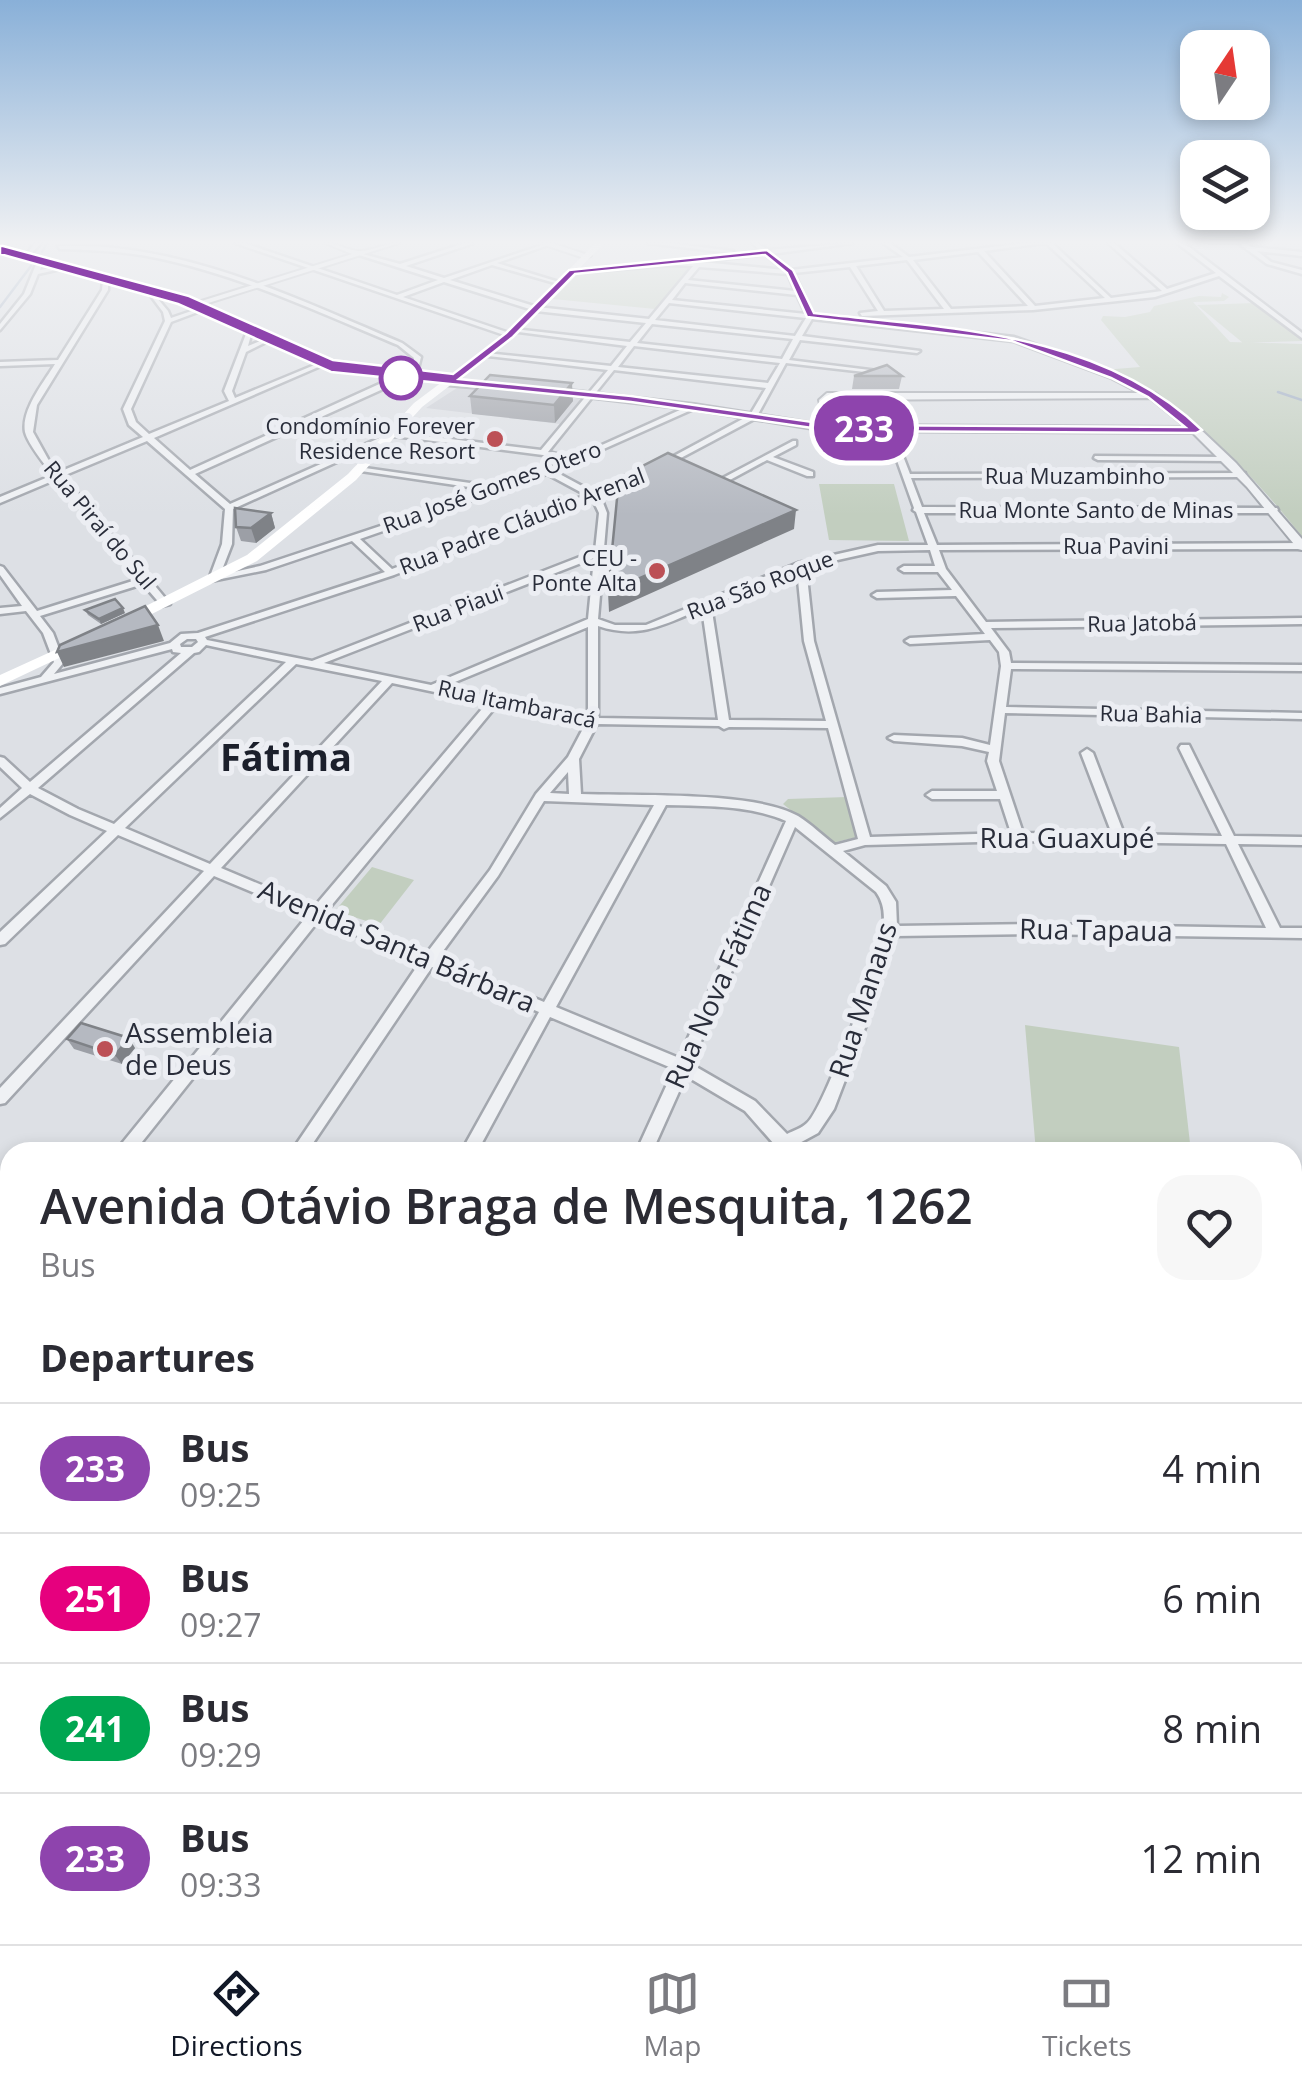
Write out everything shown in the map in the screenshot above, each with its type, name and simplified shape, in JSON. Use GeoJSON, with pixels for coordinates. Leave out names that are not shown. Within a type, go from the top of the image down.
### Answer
{"type":"FeatureCollection","features":[{"type":"Feature","properties":{"kind":"main road"},"geometry":{"type":"LineString","coordinates":[[248,334],[319,366],[451,380]]}},
{"type":"Feature","properties":{"kind":"main road"},"geometry":{"type":"LineString","coordinates":[[263,334],[331,362],[405,375]]}},
{"type":"Feature","properties":{"kind":"main road"},"geometry":{"type":"LineString","coordinates":[[0,681],[165,604],[252,558],[361,468],[411,412],[511,334]]}},
{"type":"Feature","properties":{"kind":"street","name":"Rua Piraí do Sul"},"geometry":{"type":"LineString","coordinates":[[75,334],[28,422],[31,440],[165,604]]}},
{"type":"Feature","properties":{"kind":"street"},"geometry":{"type":"LineString","coordinates":[[162,334],[127,409],[132,422],[229,508]]}},
{"type":"Feature","properties":{"kind":"street"},"geometry":{"type":"LineString","coordinates":[[232,402],[228,392],[248,334]]}},
{"type":"Feature","properties":{"kind":"street"},"geometry":{"type":"LineString","coordinates":[[190,474],[405,375],[419,361],[414,351],[374,334]]}},
{"type":"Feature","properties":{"kind":"street"},"geometry":{"type":"LineString","coordinates":[[520,334],[882,372]]}},
{"type":"Feature","properties":{"kind":"street"},"geometry":{"type":"LineString","coordinates":[[542,453],[641,334]]}},
{"type":"Feature","properties":{"kind":"street"},"geometry":{"type":"LineString","coordinates":[[759,334],[917,351]]}},
{"type":"Feature","properties":{"kind":"street","name":"Rua Padre Cláudio Arenal"},"geometry":{"type":"LineString","coordinates":[[659,468],[753,416],[801,334]]}},
{"type":"Feature","properties":{"kind":"street"},"geometry":{"type":"LineString","coordinates":[[976,334],[1014,339],[1114,376],[1152,395],[1196,430],[1242,475],[1302,547]]}},
{"type":"Feature","properties":{"kind":"street"},"geometry":{"type":"LineString","coordinates":[[241,350],[263,342]]}},
{"type":"Feature","properties":{"kind":"street"},"geometry":{"type":"LineString","coordinates":[[488,354],[771,386]]}},
{"type":"Feature","properties":{"kind":"street"},"geometry":{"type":"LineString","coordinates":[[0,364],[57,362]]}},
{"type":"Feature","properties":{"kind":"street"},"geometry":{"type":"LineString","coordinates":[[0,500],[319,366]]}},
{"type":"Feature","properties":{"kind":"street"},"geometry":{"type":"LineString","coordinates":[[451,380],[514,387],[451,380]]}},
{"type":"Feature","properties":{"kind":"street"},"geometry":{"type":"LineString","coordinates":[[534,389],[694,406],[840,428],[1196,430]]}},
{"type":"Feature","properties":{"kind":"street"},"geometry":{"type":"LineString","coordinates":[[840,428],[831,424],[824,400],[835,395],[1152,395]]}},
{"type":"Feature","properties":{"kind":"street","name":"Rua José Gomes Otero"},"geometry":{"type":"LineString","coordinates":[[214,579],[287,560],[550,472],[694,406]]}},
{"type":"Feature","properties":{"kind":"street"},"geometry":{"type":"LineString","coordinates":[[813,424],[822,422],[827,414]]}},
{"type":"Feature","properties":{"kind":"street"},"geometry":{"type":"LineString","coordinates":[[874,428],[893,440]]}},
{"type":"Feature","properties":{"kind":"street"},"geometry":{"type":"LineString","coordinates":[[904,428],[894,433],[893,440],[930,546],[957,592],[1000,644],[1006,666],[993,749],[1018,837]]}},
{"type":"Feature","properties":{"kind":"street"},"geometry":{"type":"LineString","coordinates":[[229,508],[393,434],[542,453],[574,462]]}},
{"type":"Feature","properties":{"kind":"street"},"geometry":{"type":"LineString","coordinates":[[725,480],[792,443]]}},
{"type":"Feature","properties":{"kind":"street"},"geometry":{"type":"LineString","coordinates":[[352,450],[377,452]]}},
{"type":"Feature","properties":{"kind":"street"},"geometry":{"type":"LineString","coordinates":[[766,458],[810,474]]}},
{"type":"Feature","properties":{"kind":"street"},"geometry":{"type":"LineString","coordinates":[[1098,458],[1226,459]]}},
{"type":"Feature","properties":{"kind":"street"},"geometry":{"type":"LineString","coordinates":[[676,459],[692,466]]}},
{"type":"Feature","properties":{"kind":"street"},"geometry":{"type":"LineString","coordinates":[[361,468],[500,489]]}},
{"type":"Feature","properties":{"kind":"street"},"geometry":{"type":"LineString","coordinates":[[305,1142],[494,872],[540,797],[573,759],[592,721],[593,621],[603,513],[597,496],[550,472]]}},
{"type":"Feature","properties":{"kind":"street"},"geometry":{"type":"LineString","coordinates":[[709,473],[742,487]]}},
{"type":"Feature","properties":{"kind":"street","name":"Rua Muzambinho"},"geometry":{"type":"LineString","coordinates":[[907,476],[1242,475]]}},
{"type":"Feature","properties":{"kind":"street","name":"Rua Padre Cláudio Arenal"},"geometry":{"type":"LineString","coordinates":[[202,639],[597,496],[642,476]]}},
{"type":"Feature","properties":{"kind":"street"},"geometry":{"type":"LineString","coordinates":[[214,579],[227,544],[229,508]]}},
{"type":"Feature","properties":{"kind":"street","name":"Rua Monte Santo de Minas"},"geometry":{"type":"LineString","coordinates":[[918,510],[1274,510]]}},
{"type":"Feature","properties":{"kind":"street"},"geometry":{"type":"LineString","coordinates":[[353,536],[391,572]]}},
{"type":"Feature","properties":{"kind":"street"},"geometry":{"type":"LineString","coordinates":[[227,544],[252,558]]}},
{"type":"Feature","properties":{"kind":"street","name":"Rua Pavini"},"geometry":{"type":"LineString","coordinates":[[930,546],[1302,547]]}},
{"type":"Feature","properties":{"kind":"street","name":"Rua São Roque"},"geometry":{"type":"LineString","coordinates":[[593,621],[614,628],[647,628],[802,565],[854,551],[930,546]]}},
{"type":"Feature","properties":{"kind":"street","name":"Rua Piaui"},"geometry":{"type":"LineString","coordinates":[[316,664],[599,553]]}},
{"type":"Feature","properties":{"kind":"street","name":"Rua José Gomes Otero"},"geometry":{"type":"LineString","coordinates":[[252,558],[287,560]]}},
{"type":"Feature","properties":{"kind":"street"},"geometry":{"type":"LineString","coordinates":[[802,565],[805,622],[866,841]]}},
{"type":"Feature","properties":{"kind":"street"},"geometry":{"type":"LineString","coordinates":[[0,569],[54,644],[59,662],[55,669],[32,683]]}},
{"type":"Feature","properties":{"kind":"street"},"geometry":{"type":"LineString","coordinates":[[904,569],[941,569]]}},
{"type":"Feature","properties":{"kind":"street"},"geometry":{"type":"LineString","coordinates":[[0,611],[30,612],[148,579]]}},
{"type":"Feature","properties":{"kind":"street"},"geometry":{"type":"LineString","coordinates":[[877,595],[957,592]]}},
{"type":"Feature","properties":{"kind":"street"},"geometry":{"type":"LineString","coordinates":[[706,604],[724,726]]}},
{"type":"Feature","properties":{"kind":"street"},"geometry":{"type":"LineString","coordinates":[[434,687],[593,621]]}},
{"type":"Feature","properties":{"kind":"street","name":"Rua Jatobá"},"geometry":{"type":"LineString","coordinates":[[982,626],[1302,621]]}},
{"type":"Feature","properties":{"kind":"street"},"geometry":{"type":"LineString","coordinates":[[910,641],[994,637]]}},
{"type":"Feature","properties":{"kind":"street"},"geometry":{"type":"LineString","coordinates":[[0,691],[174,645],[182,638],[202,639]]}},
{"type":"Feature","properties":{"kind":"street"},"geometry":{"type":"LineString","coordinates":[[0,814],[202,639]]}},
{"type":"Feature","properties":{"kind":"street","name":"Rua Itambaracá"},"geometry":{"type":"LineString","coordinates":[[202,639],[592,721],[834,726]]}},
{"type":"Feature","properties":{"kind":"street"},"geometry":{"type":"LineString","coordinates":[[174,645],[180,651],[190,651]]}},
{"type":"Feature","properties":{"kind":"street"},"geometry":{"type":"LineString","coordinates":[[0,940],[295,660]]}},
{"type":"Feature","properties":{"kind":"street"},"geometry":{"type":"LineString","coordinates":[[1006,666],[1302,668]]}},
{"type":"Feature","properties":{"kind":"street"},"geometry":{"type":"LineString","coordinates":[[0,1098],[390,678]]}},
{"type":"Feature","properties":{"kind":"street"},"geometry":{"type":"LineString","coordinates":[[133,1142],[495,700]]}},
{"type":"Feature","properties":{"kind":"street","name":"Rua Bahia"},"geometry":{"type":"LineString","coordinates":[[1001,710],[1302,716]]}},
{"type":"Feature","properties":{"kind":"street"},"geometry":{"type":"LineString","coordinates":[[894,738],[962,742],[993,749]]}},
{"type":"Feature","properties":{"kind":"street"},"geometry":{"type":"LineString","coordinates":[[1184,748],[1275,932]]}},
{"type":"Feature","properties":{"kind":"street"},"geometry":{"type":"LineString","coordinates":[[1087,753],[1119,837]]}},
{"type":"Feature","properties":{"kind":"street"},"geometry":{"type":"LineString","coordinates":[[573,759],[575,798]]}},
{"type":"Feature","properties":{"kind":"street","name":"Avenida Santa Bárbara"},"geometry":{"type":"LineString","coordinates":[[0,761],[30,788],[116,830],[682,1066],[750,1106],[782,1142]]}},
{"type":"Feature","properties":{"kind":"street"},"geometry":{"type":"LineString","coordinates":[[932,795],[1004,795]]}},
{"type":"Feature","properties":{"kind":"street"},"geometry":{"type":"LineString","coordinates":[[540,797],[753,806],[793,819]]}},
{"type":"Feature","properties":{"kind":"street"},"geometry":{"type":"LineString","coordinates":[[474,1142],[662,802]]}},
{"type":"Feature","properties":{"kind":"street","name":"Rua Manaus"},"geometry":{"type":"LineString","coordinates":[[793,819],[881,889],[890,902],[890,931],[861,1020],[826,1108],[813,1128],[795,1142]]}},
{"type":"Feature","properties":{"kind":"street","name":"Rua Nova Fátima"},"geometry":{"type":"LineString","coordinates":[[648,1142],[793,819]]}},
{"type":"Feature","properties":{"kind":"street","name":"Rua Guaxupé"},"geometry":{"type":"LineString","coordinates":[[834,850],[866,841],[1018,837],[1302,841]]}},
{"type":"Feature","properties":{"kind":"street","name":"Rua Tapaua"},"geometry":{"type":"LineString","coordinates":[[890,931],[1302,933]]}},
{"type":"Feature","properties":{"kind":"shaded area"},"geometry":{"type":"Polygon","coordinates":[[[460,386],[581,401],[560,424],[426,408],[460,386]]]}},
{"type":"Feature","properties":{"kind":"green space"},"geometry":{"type":"Polygon","coordinates":[[[1112,334],[1222,334],[1230,342],[1302,344],[1302,537],[1260,486],[1188,420],[1103,370],[1140,367],[1112,334]]]}},
{"type":"Feature","properties":{"kind":"green space"},"geometry":{"type":"Polygon","coordinates":[[[1232,334],[1295,334],[1302,339],[1302,341],[1243,343],[1232,334]]]}},
{"type":"Feature","properties":{"kind":"green space"},"geometry":{"type":"Polygon","coordinates":[[[819,484],[894,484],[909,541],[829,540],[819,484]]]}},
{"type":"Feature","properties":{"kind":"green space"},"geometry":{"type":"Polygon","coordinates":[[[847,797],[857,837],[832,843],[783,804],[788,799],[847,797]]]}},
{"type":"Feature","properties":{"kind":"green space"},"geometry":{"type":"Polygon","coordinates":[[[372,867],[414,880],[379,925],[335,911],[372,867]]]}},
{"type":"Feature","properties":{"kind":"green space"},"geometry":{"type":"Polygon","coordinates":[[[1025,1025],[1179,1047],[1190,1142],[1035,1142],[1025,1025]]]}},
{"type":"Feature","properties":{"kind":"building"},"geometry":{"type":"Polygon","coordinates":[[[887,365],[902,376],[854,376],[887,365]]]}},
{"type":"Feature","properties":{"kind":"building"},"geometry":{"type":"Polygon","coordinates":[[[490,375],[572,383],[554,405],[470,396],[490,375]]]}},
{"type":"Feature","properties":{"kind":"building","name":"CEU - Ponte Alta"},"geometry":{"type":"Polygon","coordinates":[[[668,453],[796,510],[608,592],[619,478],[668,453]]]}},
{"type":"Feature","properties":{"kind":"building"},"geometry":{"type":"Polygon","coordinates":[[[235,508],[271,513],[251,528],[236,527],[235,508]]]}},
{"type":"Feature","properties":{"kind":"building"},"geometry":{"type":"Polygon","coordinates":[[[115,599],[123,608],[99,619],[85,610],[115,599]]]}},
{"type":"Feature","properties":{"kind":"building"},"geometry":{"type":"Polygon","coordinates":[[[145,606],[158,625],[57,652],[60,645],[145,606]]]}},
{"type":"Feature","properties":{"kind":"building"},"geometry":{"type":"Polygon","coordinates":[[[81,1023],[129,1038],[115,1055],[67,1039],[81,1023]]]}},
{"type":"Feature","properties":{"kind":"waterway"},"geometry":{"type":"LineString","coordinates":[[1278,392],[1302,400]]}},
{"type":"Feature","properties":{"kind":"bus line","name":"233"},"geometry":{"type":"LineString","coordinates":[[246,334],[331,369],[694,406],[833,428],[1196,430],[1152,395],[1114,376],[1014,339],[976,334]]}},
{"type":"Feature","properties":{"kind":"bus line","name":"233"},"geometry":{"type":"LineString","coordinates":[[267,334],[346,366],[455,377],[511,334]]}},
{"type":"Feature","properties":{"kind":"place","name":"Condomínio Forever Residence Resort"},"geometry":{"type":"Point","coordinates":[495,439]}},
{"type":"Feature","properties":{"kind":"place","name":"CEU - Ponte Alta"},"geometry":{"type":"Point","coordinates":[657,571]}},
{"type":"Feature","properties":{"kind":"place","name":"Assembleia de Deus"},"geometry":{"type":"Point","coordinates":[105,1049]}},
{"type":"Feature","properties":{"kind":"district","name":"Fátima"},"geometry":{"type":"Point","coordinates":[286,758]}}]}
